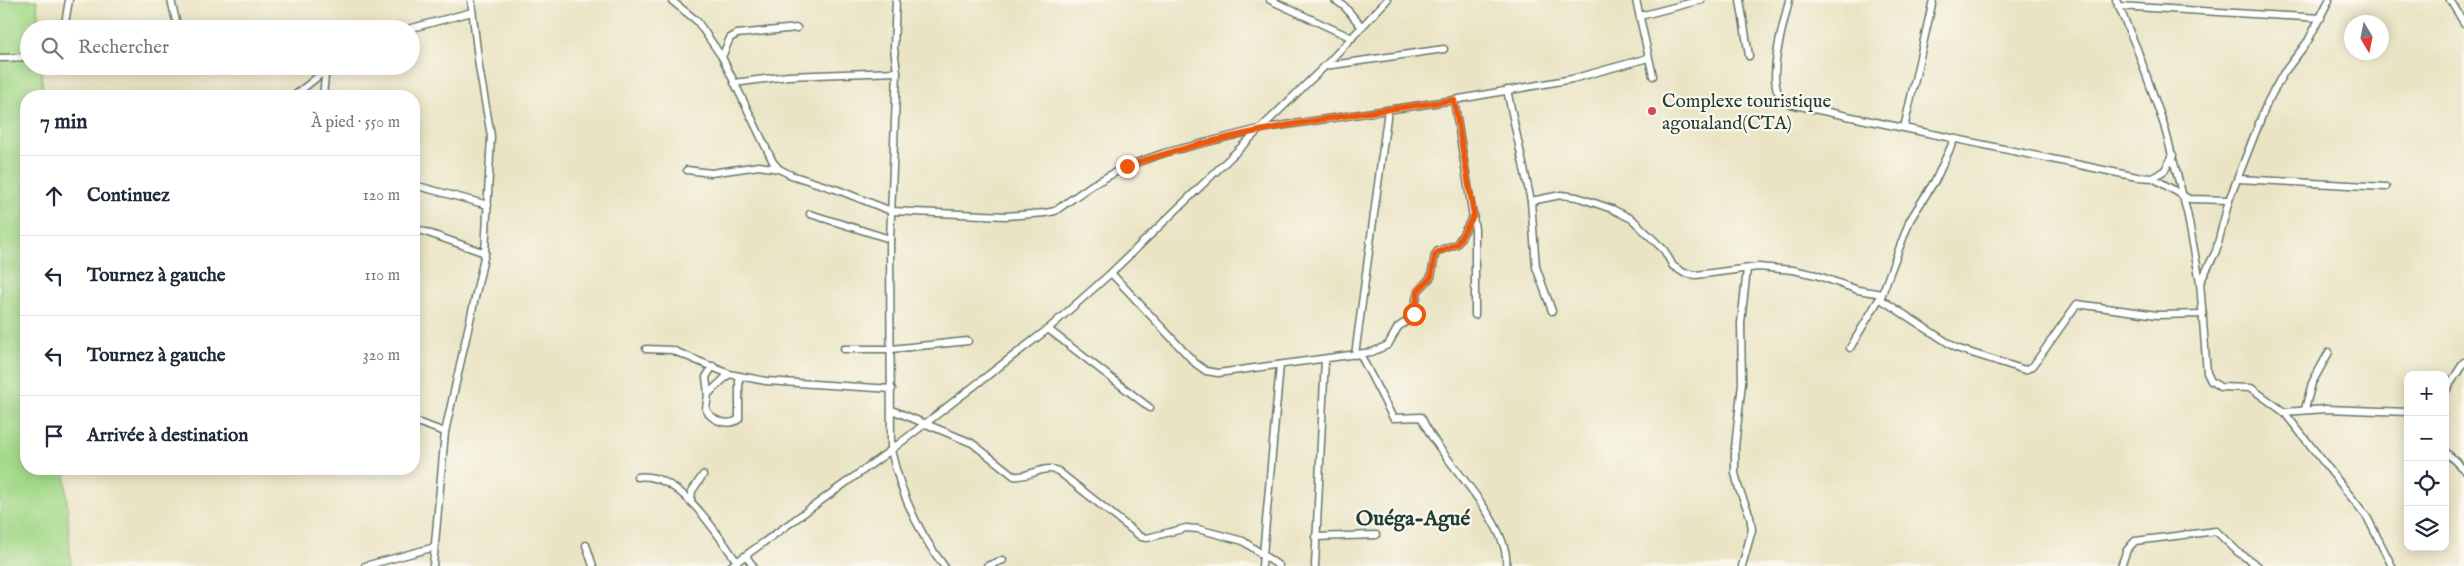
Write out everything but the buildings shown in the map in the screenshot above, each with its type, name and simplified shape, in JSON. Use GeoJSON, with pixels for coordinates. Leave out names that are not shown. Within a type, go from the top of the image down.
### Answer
{"type":"FeatureCollection","features":[{"type":"Feature","properties":{"kind":"street"},"geometry":{"type":"LineString","coordinates":[[66,20],[69,0]]}},
{"type":"Feature","properties":{"kind":"street"},"geometry":{"type":"LineString","coordinates":[[171,0],[176,20]]}},
{"type":"Feature","properties":{"kind":"street"},"geometry":{"type":"LineString","coordinates":[[433,566],[445,432],[486,253],[488,228],[491,136],[471,0]]}},
{"type":"Feature","properties":{"kind":"street"},"geometry":{"type":"LineString","coordinates":[[671,0],[697,21],[722,57],[773,162],[791,175],[838,190],[891,212],[1006,216],[1056,211],[1092,185],[1127,166],[1164,153],[1259,129],[1454,100],[1572,79],[1648,58]]}},
{"type":"Feature","properties":{"kind":"street"},"geometry":{"type":"LineString","coordinates":[[896,0],[894,48],[898,72],[890,239],[891,450],[899,484],[910,512],[944,566]]}},
{"type":"Feature","properties":{"kind":"street"},"geometry":{"type":"LineString","coordinates":[[1270,0],[1352,38]]}},
{"type":"Feature","properties":{"kind":"street"},"geometry":{"type":"LineString","coordinates":[[1335,0],[1344,6],[1362,27]]}},
{"type":"Feature","properties":{"kind":"street"},"geometry":{"type":"LineString","coordinates":[[731,566],[737,564],[891,450],[1048,329],[1111,273],[1325,66],[1387,0]]}},
{"type":"Feature","properties":{"kind":"street"},"geometry":{"type":"LineString","coordinates":[[1636,0],[1653,76]]}},
{"type":"Feature","properties":{"kind":"street"},"geometry":{"type":"LineString","coordinates":[[1640,16],[1702,0]]}},
{"type":"Feature","properties":{"kind":"street"},"geometry":{"type":"LineString","coordinates":[[1740,0],[1750,56]]}},
{"type":"Feature","properties":{"kind":"street"},"geometry":{"type":"LineString","coordinates":[[1789,0],[1776,66],[1776,87],[1783,99],[1798,107],[2138,177],[2153,178],[2189,199],[2229,200]]}},
{"type":"Feature","properties":{"kind":"street"},"geometry":{"type":"LineString","coordinates":[[1904,128],[1933,0]]}},
{"type":"Feature","properties":{"kind":"street"},"geometry":{"type":"LineString","coordinates":[[2200,282],[2216,251],[2229,200],[2267,103],[2283,74],[2308,41],[2329,0]]}},
{"type":"Feature","properties":{"kind":"street"},"geometry":{"type":"LineString","coordinates":[[2450,0],[2464,23]]}},
{"type":"Feature","properties":{"kind":"street"},"geometry":{"type":"LineString","coordinates":[[2321,18],[2117,3],[2140,58],[2173,155],[2183,196],[2200,282],[2207,373],[2211,381],[2220,387],[2251,388],[2284,412],[2367,517],[2392,566]]}},
{"type":"Feature","properties":{"kind":"street"},"geometry":{"type":"LineString","coordinates":[[420,26],[472,12]]}},
{"type":"Feature","properties":{"kind":"street"},"geometry":{"type":"LineString","coordinates":[[722,57],[730,38],[737,34],[797,28]]}},
{"type":"Feature","properties":{"kind":"street"},"geometry":{"type":"LineString","coordinates":[[1325,66],[1444,50]]}},
{"type":"Feature","properties":{"kind":"street"},"geometry":{"type":"LineString","coordinates":[[0,58],[20,57]]}},
{"type":"Feature","properties":{"kind":"street"},"geometry":{"type":"LineString","coordinates":[[734,83],[788,76],[898,72]]}},
{"type":"Feature","properties":{"kind":"street"},"geometry":{"type":"LineString","coordinates":[[301,90],[318,75]]}},
{"type":"Feature","properties":{"kind":"street"},"geometry":{"type":"LineString","coordinates":[[324,90],[325,75]]}},
{"type":"Feature","properties":{"kind":"street"},"geometry":{"type":"LineString","coordinates":[[1507,90],[1531,201],[1536,268],[1552,311]]}},
{"type":"Feature","properties":{"kind":"street"},"geometry":{"type":"LineString","coordinates":[[1454,100],[1474,215],[1477,253],[1474,315]]}},
{"type":"Feature","properties":{"kind":"street"},"geometry":{"type":"LineString","coordinates":[[1388,110],[1358,354],[1393,418],[1421,417],[1438,446],[1477,495],[1505,550],[1506,566]]}},
{"type":"Feature","properties":{"kind":"street"},"geometry":{"type":"LineString","coordinates":[[1850,348],[1880,296],[1910,220],[1936,180],[1954,140]]}},
{"type":"Feature","properties":{"kind":"street"},"geometry":{"type":"LineString","coordinates":[[2153,178],[2165,170],[2173,155]]}},
{"type":"Feature","properties":{"kind":"street"},"geometry":{"type":"LineString","coordinates":[[687,170],[710,173],[758,166],[780,168]]}},
{"type":"Feature","properties":{"kind":"street"},"geometry":{"type":"LineString","coordinates":[[2238,179],[2386,187]]}},
{"type":"Feature","properties":{"kind":"street"},"geometry":{"type":"LineString","coordinates":[[420,187],[488,205]]}},
{"type":"Feature","properties":{"kind":"street"},"geometry":{"type":"LineString","coordinates":[[1531,201],[1562,195],[1577,197],[1612,209],[1632,219],[1664,250],[1673,266],[1684,273],[1696,276],[1758,267],[1793,270],[1816,275],[1880,296],[1956,348],[2025,370],[2033,366],[2077,304],[2157,315],[2202,314]]}},
{"type":"Feature","properties":{"kind":"street"},"geometry":{"type":"LineString","coordinates":[[810,214],[890,239]]}},
{"type":"Feature","properties":{"kind":"street"},"geometry":{"type":"LineString","coordinates":[[1111,273],[1195,363],[1206,372],[1218,373],[1372,352],[1388,345],[1398,327],[1412,318],[1418,291],[1431,277],[1435,255],[1457,244],[1474,215]]}},
{"type":"Feature","properties":{"kind":"street"},"geometry":{"type":"LineString","coordinates":[[420,230],[486,253]]}},
{"type":"Feature","properties":{"kind":"street"},"geometry":{"type":"LineString","coordinates":[[1742,566],[1752,530],[1750,516],[1735,473],[1735,447],[1742,382],[1741,323],[1747,269]]}},
{"type":"Feature","properties":{"kind":"street"},"geometry":{"type":"LineString","coordinates":[[1048,329],[1150,408]]}},
{"type":"Feature","properties":{"kind":"street"},"geometry":{"type":"LineString","coordinates":[[844,349],[891,349],[968,341]]}},
{"type":"Feature","properties":{"kind":"street"},"geometry":{"type":"LineString","coordinates":[[646,349],[672,350],[729,374],[774,382],[892,389]]}},
{"type":"Feature","properties":{"kind":"street"},"geometry":{"type":"LineString","coordinates":[[2305,410],[2312,383],[2330,352]]}},
{"type":"Feature","properties":{"kind":"street"},"geometry":{"type":"LineString","coordinates":[[1315,566],[1325,359]]}},
{"type":"Feature","properties":{"kind":"street"},"geometry":{"type":"LineString","coordinates":[[2449,386],[2464,362]]}},
{"type":"Feature","properties":{"kind":"street"},"geometry":{"type":"LineString","coordinates":[[1262,566],[1280,365]]}},
{"type":"Feature","properties":{"kind":"street"},"geometry":{"type":"LineString","coordinates":[[713,366],[706,376],[708,414],[724,422],[736,422],[740,416],[739,376]]}},
{"type":"Feature","properties":{"kind":"street"},"geometry":{"type":"LineString","coordinates":[[708,394],[729,374]]}},
{"type":"Feature","properties":{"kind":"street"},"geometry":{"type":"LineString","coordinates":[[892,410],[927,422],[982,449],[1014,476],[1020,477],[1049,469],[1058,471],[1140,537],[1147,538],[1192,528],[1242,541],[1279,566]]}},
{"type":"Feature","properties":{"kind":"street"},"geometry":{"type":"LineString","coordinates":[[2284,412],[2305,410],[2404,412]]}},
{"type":"Feature","properties":{"kind":"street"},"geometry":{"type":"LineString","coordinates":[[420,423],[445,432]]}},
{"type":"Feature","properties":{"kind":"street"},"geometry":{"type":"LineString","coordinates":[[2449,455],[2464,470]]}},
{"type":"Feature","properties":{"kind":"street"},"geometry":{"type":"LineString","coordinates":[[692,500],[692,492],[703,475]]}},
{"type":"Feature","properties":{"kind":"street"},"geometry":{"type":"LineString","coordinates":[[637,477],[650,476],[657,478],[692,500],[737,564]]}},
{"type":"Feature","properties":{"kind":"street"},"geometry":{"type":"LineString","coordinates":[[2121,566],[2127,550],[2135,541],[2216,531],[2238,552],[2258,566]]}},
{"type":"Feature","properties":{"kind":"street"},"geometry":{"type":"LineString","coordinates":[[1316,537],[1376,535]]}},
{"type":"Feature","properties":{"kind":"street"},"geometry":{"type":"LineString","coordinates":[[586,545],[594,566]]}},
{"type":"Feature","properties":{"kind":"street"},"geometry":{"type":"LineString","coordinates":[[365,566],[435,547]]}},
{"type":"Feature","properties":{"kind":"street"},"geometry":{"type":"LineString","coordinates":[[746,556],[753,566]]}},
{"type":"Feature","properties":{"kind":"street"},"geometry":{"type":"LineString","coordinates":[[987,566],[1003,560]]}},
{"type":"Feature","properties":{"kind":"green space"},"geometry":{"type":"Polygon","coordinates":[[[0,0],[37,0],[38,20],[20,20],[20,75],[42,75],[43,90],[20,90],[20,475],[65,475],[71,566],[0,566],[0,0]]]}},
{"type":"Feature","properties":{"kind":"place","name":"Complexe touristique agoualand(CTA)"},"geometry":{"type":"Point","coordinates":[1652,111]}},
{"type":"Feature","properties":{"kind":"district","name":"Ouéga-Agué"},"geometry":{"type":"Point","coordinates":[1413,518]}},
{"type":"Feature","properties":{"kind":"route"},"geometry":{"type":"LineString","coordinates":[[1127,166],[1164,153],[1259,129],[1454,100],[1474,215],[1457,244],[1435,255],[1431,277],[1418,291],[1414,314]]}}]}
